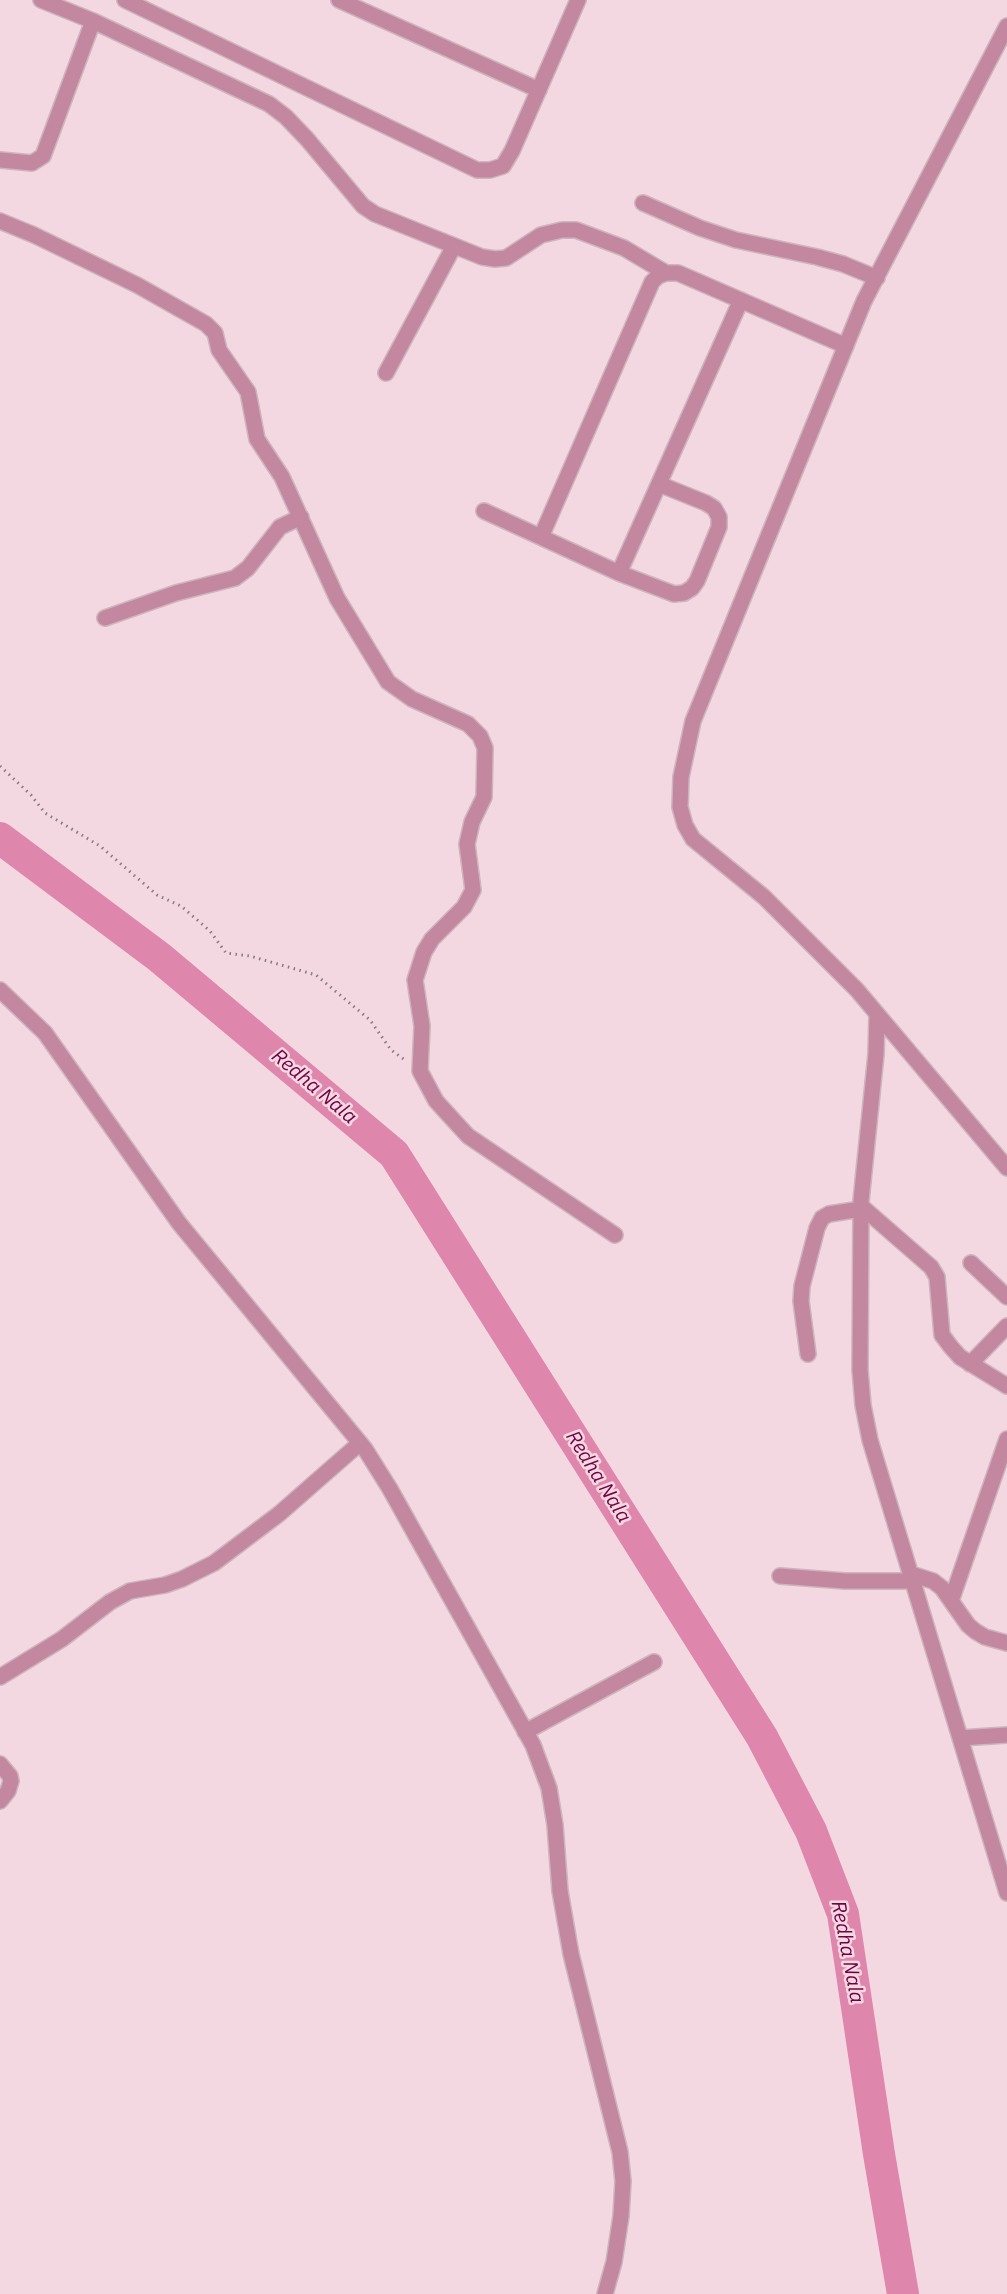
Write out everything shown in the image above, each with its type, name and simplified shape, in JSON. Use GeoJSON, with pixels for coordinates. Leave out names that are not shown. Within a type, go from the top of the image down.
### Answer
{"type":"FeatureCollection","features":[{"type":"Feature","properties":{"kind":"street"},"geometry":{"type":"LineString","coordinates":[[41,0],[93,21],[269,104],[286,117],[363,206],[375,214],[482,257],[495,259],[506,258],[541,235],[576,231],[624,248],[666,273]]}},
{"type":"Feature","properties":{"kind":"street"},"geometry":{"type":"LineString","coordinates":[[125,0],[477,170],[490,170],[503,166],[512,151],[578,0]]}},
{"type":"Feature","properties":{"kind":"street"},"geometry":{"type":"LineString","coordinates":[[339,0],[539,90]]}},
{"type":"Feature","properties":{"kind":"street"},"geometry":{"type":"LineString","coordinates":[[0,160],[32,163],[43,156],[93,21]]}},
{"type":"Feature","properties":{"kind":"street"},"geometry":{"type":"LineString","coordinates":[[1006,30],[877,278],[846,346],[693,721],[681,777],[680,807],[685,825],[693,839],[764,897],[857,990],[1007,1168]]}},
{"type":"Feature","properties":{"kind":"street"},"geometry":{"type":"LineString","coordinates":[[643,203],[700,228],[736,240],[818,257],[877,278]]}},
{"type":"Feature","properties":{"kind":"street"},"geometry":{"type":"LineString","coordinates":[[0,221],[137,285],[206,324],[215,333],[219,350],[248,392],[257,439],[282,477],[337,598],[388,682],[412,699],[468,724],[480,736],[485,748],[484,797],[471,822],[467,844],[473,890],[464,907],[432,939],[424,952],[415,980],[422,1026],[420,1071],[436,1101],[468,1136],[615,1234]]}},
{"type":"Feature","properties":{"kind":"street"},"geometry":{"type":"LineString","coordinates":[[386,374],[454,246]]}},
{"type":"Feature","properties":{"kind":"street"},"geometry":{"type":"LineString","coordinates":[[541,537],[652,282],[658,276],[678,273],[846,346]]}},
{"type":"Feature","properties":{"kind":"street"},"geometry":{"type":"LineString","coordinates":[[619,573],[741,300]]}},
{"type":"Feature","properties":{"kind":"street"},"geometry":{"type":"LineString","coordinates":[[484,511],[619,573],[674,594],[684,593],[697,581],[719,527],[719,517],[714,508],[706,503],[659,484]]}},
{"type":"Feature","properties":{"kind":"street"},"geometry":{"type":"LineString","coordinates":[[105,618],[176,594],[235,578],[248,568],[280,527],[301,517]]}},
{"type":"Feature","properties":{"kind":"street"},"geometry":{"type":"LineString","coordinates":[[0,990],[45,1033],[179,1223],[360,1443],[390,1489],[525,1732],[543,1769],[549,1788],[555,1825],[560,1891],[571,1954],[621,2152],[623,2181],[621,2216],[614,2262],[605,2294]]}},
{"type":"Feature","properties":{"kind":"street"},"geometry":{"type":"LineString","coordinates":[[877,1015],[876,1054],[861,1208],[860,1370],[863,1405],[870,1440],[960,1738],[1000,1848],[1007,1893]]}},
{"type":"Feature","properties":{"kind":"street"},"geometry":{"type":"LineString","coordinates":[[808,1354],[802,1294],[806,1267],[817,1228],[822,1218],[829,1214],[861,1208]]}},
{"type":"Feature","properties":{"kind":"street"},"geometry":{"type":"LineString","coordinates":[[861,1208],[931,1267],[937,1277],[942,1335],[960,1357],[1007,1386]]}},
{"type":"Feature","properties":{"kind":"street"},"geometry":{"type":"LineString","coordinates":[[971,1263],[1007,1297]]}},
{"type":"Feature","properties":{"kind":"street"},"geometry":{"type":"LineString","coordinates":[[970,1364],[1007,1326]]}},
{"type":"Feature","properties":{"kind":"street"},"geometry":{"type":"LineString","coordinates":[[951,1601],[1007,1439]]}},
{"type":"Feature","properties":{"kind":"street"},"geometry":{"type":"LineString","coordinates":[[0,1677],[62,1639],[110,1602],[130,1591],[182,1579],[214,1563],[279,1514],[360,1443]]}},
{"type":"Feature","properties":{"kind":"street"},"geometry":{"type":"LineString","coordinates":[[780,1576],[845,1581],[912,1578],[933,1581],[942,1588],[968,1625],[975,1631],[985,1637],[1007,1643]]}},
{"type":"Feature","properties":{"kind":"street"},"geometry":{"type":"LineString","coordinates":[[525,1732],[654,1662]]}},
{"type":"Feature","properties":{"kind":"street"},"geometry":{"type":"LineString","coordinates":[[960,1738],[1007,1736]]}},
{"type":"Feature","properties":{"kind":"street"},"geometry":{"type":"LineString","coordinates":[[0,1764],[10,1776],[11,1781],[8,1791],[0,1801]]}},
{"type":"Feature","properties":{"kind":"path"},"geometry":{"type":"LineString","coordinates":[[0,765],[31,795],[45,813],[100,846],[157,895],[181,906],[210,931],[226,953],[250,956],[316,975],[370,1020],[391,1050],[420,1071]]}},
{"type":"Feature","properties":{"kind":"waterway","name":"Redha Nala"},"geometry":{"type":"LineString","coordinates":[[0,838],[159,957],[394,1154],[762,1737],[811,1831],[843,1914],[879,2154],[903,2294]]}}]}
